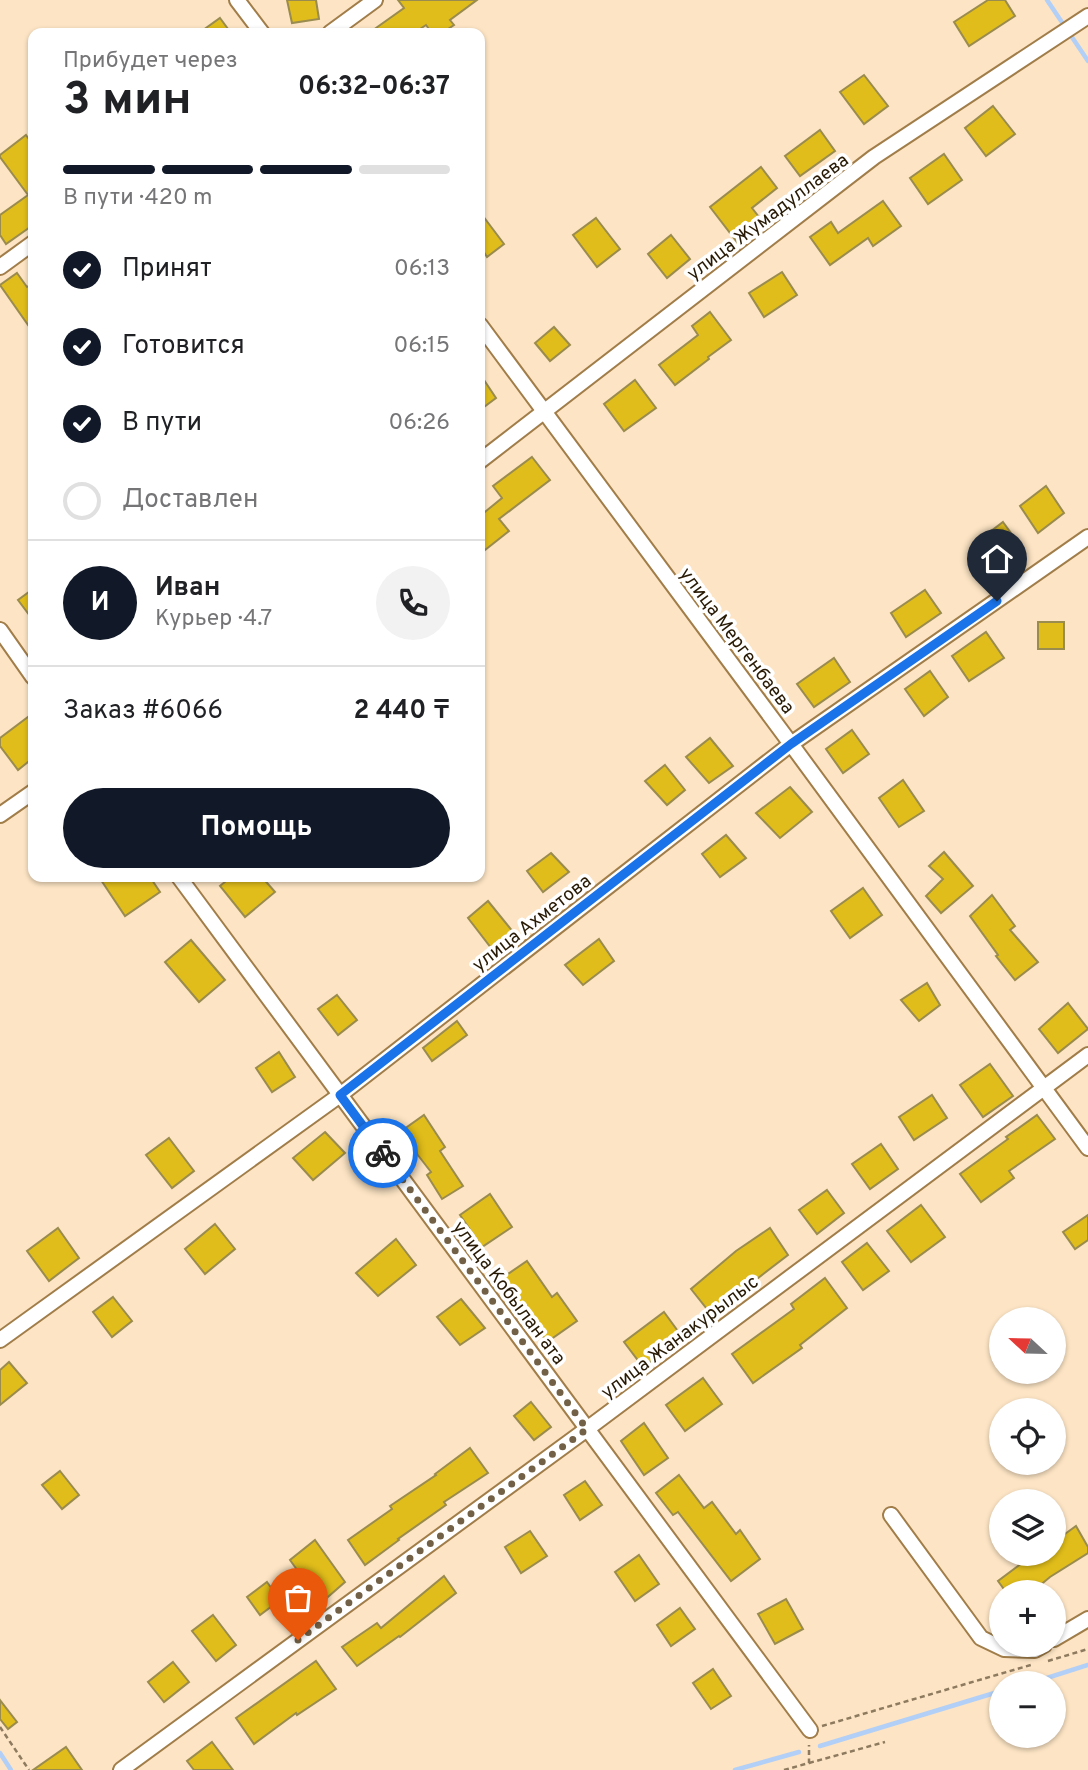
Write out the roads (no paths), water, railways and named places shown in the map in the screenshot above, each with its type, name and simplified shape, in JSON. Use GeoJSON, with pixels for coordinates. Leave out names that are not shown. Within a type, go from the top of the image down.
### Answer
{"type":"FeatureCollection","features":[{"type":"Feature","properties":{"kind":"street"},"geometry":{"type":"LineString","coordinates":[[237,0],[258,28]]}},
{"type":"Feature","properties":{"kind":"street"},"geometry":{"type":"LineString","coordinates":[[337,28],[375,0]]}},
{"type":"Feature","properties":{"kind":"street","name":"улица Жумадуллаева"},"geometry":{"type":"LineString","coordinates":[[485,457],[874,158],[1088,16]]}},
{"type":"Feature","properties":{"kind":"street"},"geometry":{"type":"LineString","coordinates":[[0,267],[28,247]]}},
{"type":"Feature","properties":{"kind":"street","name":"улица Мергенбаева"},"geometry":{"type":"LineString","coordinates":[[485,332],[1088,1148]]}},
{"type":"Feature","properties":{"kind":"street","name":"улица Ахметова"},"geometry":{"type":"LineString","coordinates":[[0,1340],[340,1095],[791,744],[1088,537]]}},
{"type":"Feature","properties":{"kind":"street"},"geometry":{"type":"LineString","coordinates":[[0,631],[28,670]]}},
{"type":"Feature","properties":{"kind":"street"},"geometry":{"type":"LineString","coordinates":[[0,814],[28,795]]}},
{"type":"Feature","properties":{"kind":"street","name":"улица Кобылан ата"},"geometry":{"type":"LineString","coordinates":[[183,882],[810,1730]]}},
{"type":"Feature","properties":{"kind":"street","name":"улица Жанакурылыс"},"geometry":{"type":"LineString","coordinates":[[121,1770],[587,1429],[1088,1055]]}},
{"type":"Feature","properties":{"kind":"street"},"geometry":{"type":"LineString","coordinates":[[891,1515],[981,1638],[989,1642]]}},
{"type":"Feature","properties":{"kind":"street"},"geometry":{"type":"LineString","coordinates":[[1066,1632],[1088,1619]]}},
{"type":"Feature","properties":{"kind":"waterway"},"geometry":{"type":"LineString","coordinates":[[1047,0],[1088,61]]}},
{"type":"Feature","properties":{"kind":"waterway"},"geometry":{"type":"LineString","coordinates":[[1066,1672],[1088,1665]]}},
{"type":"Feature","properties":{"kind":"waterway"},"geometry":{"type":"LineString","coordinates":[[820,1746],[989,1695]]}},
{"type":"Feature","properties":{"kind":"waterway"},"geometry":{"type":"LineString","coordinates":[[735,1770],[799,1752]]}},
{"type":"Feature","properties":{"kind":"waterway"},"geometry":{"type":"LineString","coordinates":[[0,1753],[11,1770]]}}]}
